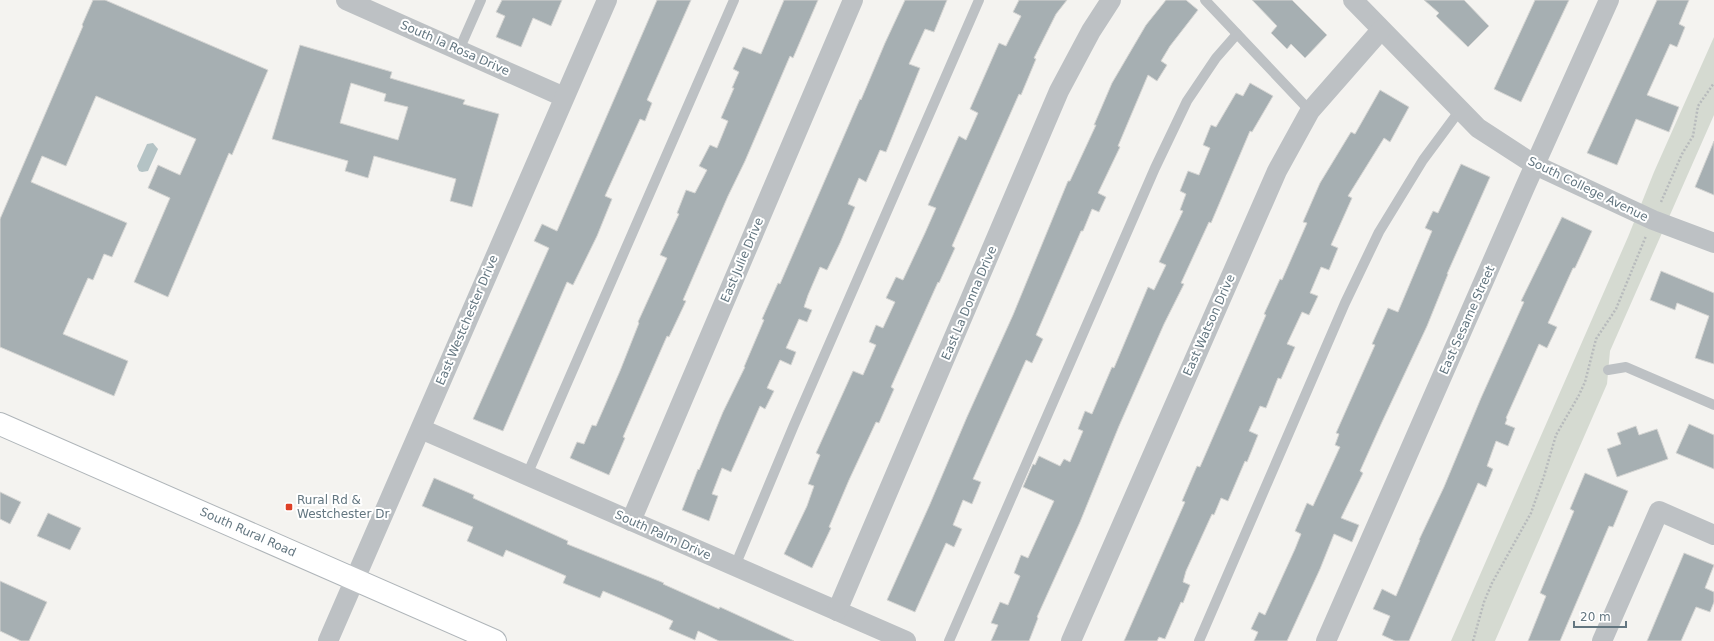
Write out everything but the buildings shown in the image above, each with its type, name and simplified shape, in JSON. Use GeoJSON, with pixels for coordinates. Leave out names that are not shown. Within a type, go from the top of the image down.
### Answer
{"type":"FeatureCollection","features":[{"type":"Feature","properties":{"kind":"main road","name":"South Rural Road"},"geometry":{"type":"LineString","coordinates":[[0,424],[495,641]]}},
{"type":"Feature","properties":{"kind":"street","name":"East Westchester Drive"},"geometry":{"type":"LineString","coordinates":[[328,641],[607,0]]}},
{"type":"Feature","properties":{"kind":"street","name":"East Julie Drive"},"geometry":{"type":"LineString","coordinates":[[631,521],[853,0]]}},
{"type":"Feature","properties":{"kind":"street","name":"East La Donna Drive"},"geometry":{"type":"LineString","coordinates":[[837,611],[1059,91],[1091,31],[1111,0]]}},
{"type":"Feature","properties":{"kind":"street","name":"South College Avenue"},"geometry":{"type":"LineString","coordinates":[[1353,0],[1478,128],[1535,165],[1654,220],[1714,243]]}},
{"type":"Feature","properties":{"kind":"street","name":"East Sesame Street"},"geometry":{"type":"LineString","coordinates":[[1326,641],[1609,0]]}},
{"type":"Feature","properties":{"kind":"street","name":"South la Rosa Drive"},"geometry":{"type":"LineString","coordinates":[[354,2],[564,97]]}},
{"type":"Feature","properties":{"kind":"street","name":"East Watson Drive"},"geometry":{"type":"LineString","coordinates":[[1071,641],[1277,171],[1310,111],[1381,30]]}},
{"type":"Feature","properties":{"kind":"street","name":"South Palm Drive"},"geometry":{"type":"LineString","coordinates":[[421,429],[906,641]]}},
{"type":"Feature","properties":{"kind":"street"},"geometry":{"type":"LineString","coordinates":[[1602,641],[1659,511],[1714,536]]}},
{"type":"Feature","properties":{"kind":"lane"},"geometry":{"type":"LineString","coordinates":[[459,50],[481,0]]}},
{"type":"Feature","properties":{"kind":"lane"},"geometry":{"type":"LineString","coordinates":[[527,475],[734,0]]}},
{"type":"Feature","properties":{"kind":"lane"},"geometry":{"type":"LineString","coordinates":[[735,566],[794,425],[979,0]]}},
{"type":"Feature","properties":{"kind":"lane"},"geometry":{"type":"LineString","coordinates":[[1205,0],[1310,111]]}},
{"type":"Feature","properties":{"kind":"lane"},"geometry":{"type":"LineString","coordinates":[[949,641],[1154,168],[1187,101],[1216,58],[1237,34]]}},
{"type":"Feature","properties":{"kind":"lane"},"geometry":{"type":"LineString","coordinates":[[1200,641],[1345,303],[1379,232],[1423,160],[1460,110]]}},
{"type":"Feature","properties":{"kind":"lane"},"geometry":{"type":"LineString","coordinates":[[1608,370],[1626,367],[1714,405]]}},
{"type":"Feature","properties":{"kind":"path"},"geometry":{"type":"LineString","coordinates":[[1661,202],[1682,154],[1693,136],[1698,106],[1714,82]]}},
{"type":"Feature","properties":{"kind":"path"},"geometry":{"type":"LineString","coordinates":[[1473,641],[1484,602],[1492,583],[1531,513],[1556,435],[1580,395],[1585,382],[1596,339],[1616,309],[1647,236]]}},
{"type":"Feature","properties":{"kind":"shaded area"},"geometry":{"type":"Polygon","coordinates":[[[1714,37],[1714,115],[1610,351],[1607,384],[1495,641],[1451,641],[1628,237],[1654,172],[1714,37]]]}},
{"type":"Feature","properties":{"kind":"shaded area"},"geometry":{"type":"Polygon","coordinates":[[[153,143],[158,149],[148,171],[139,171],[137,166],[147,144],[153,143]]]}},
{"type":"Feature","properties":{"kind":"place","name":"Rural Rd & Westchester Dr"},"geometry":{"type":"Point","coordinates":[289,507]}}]}
